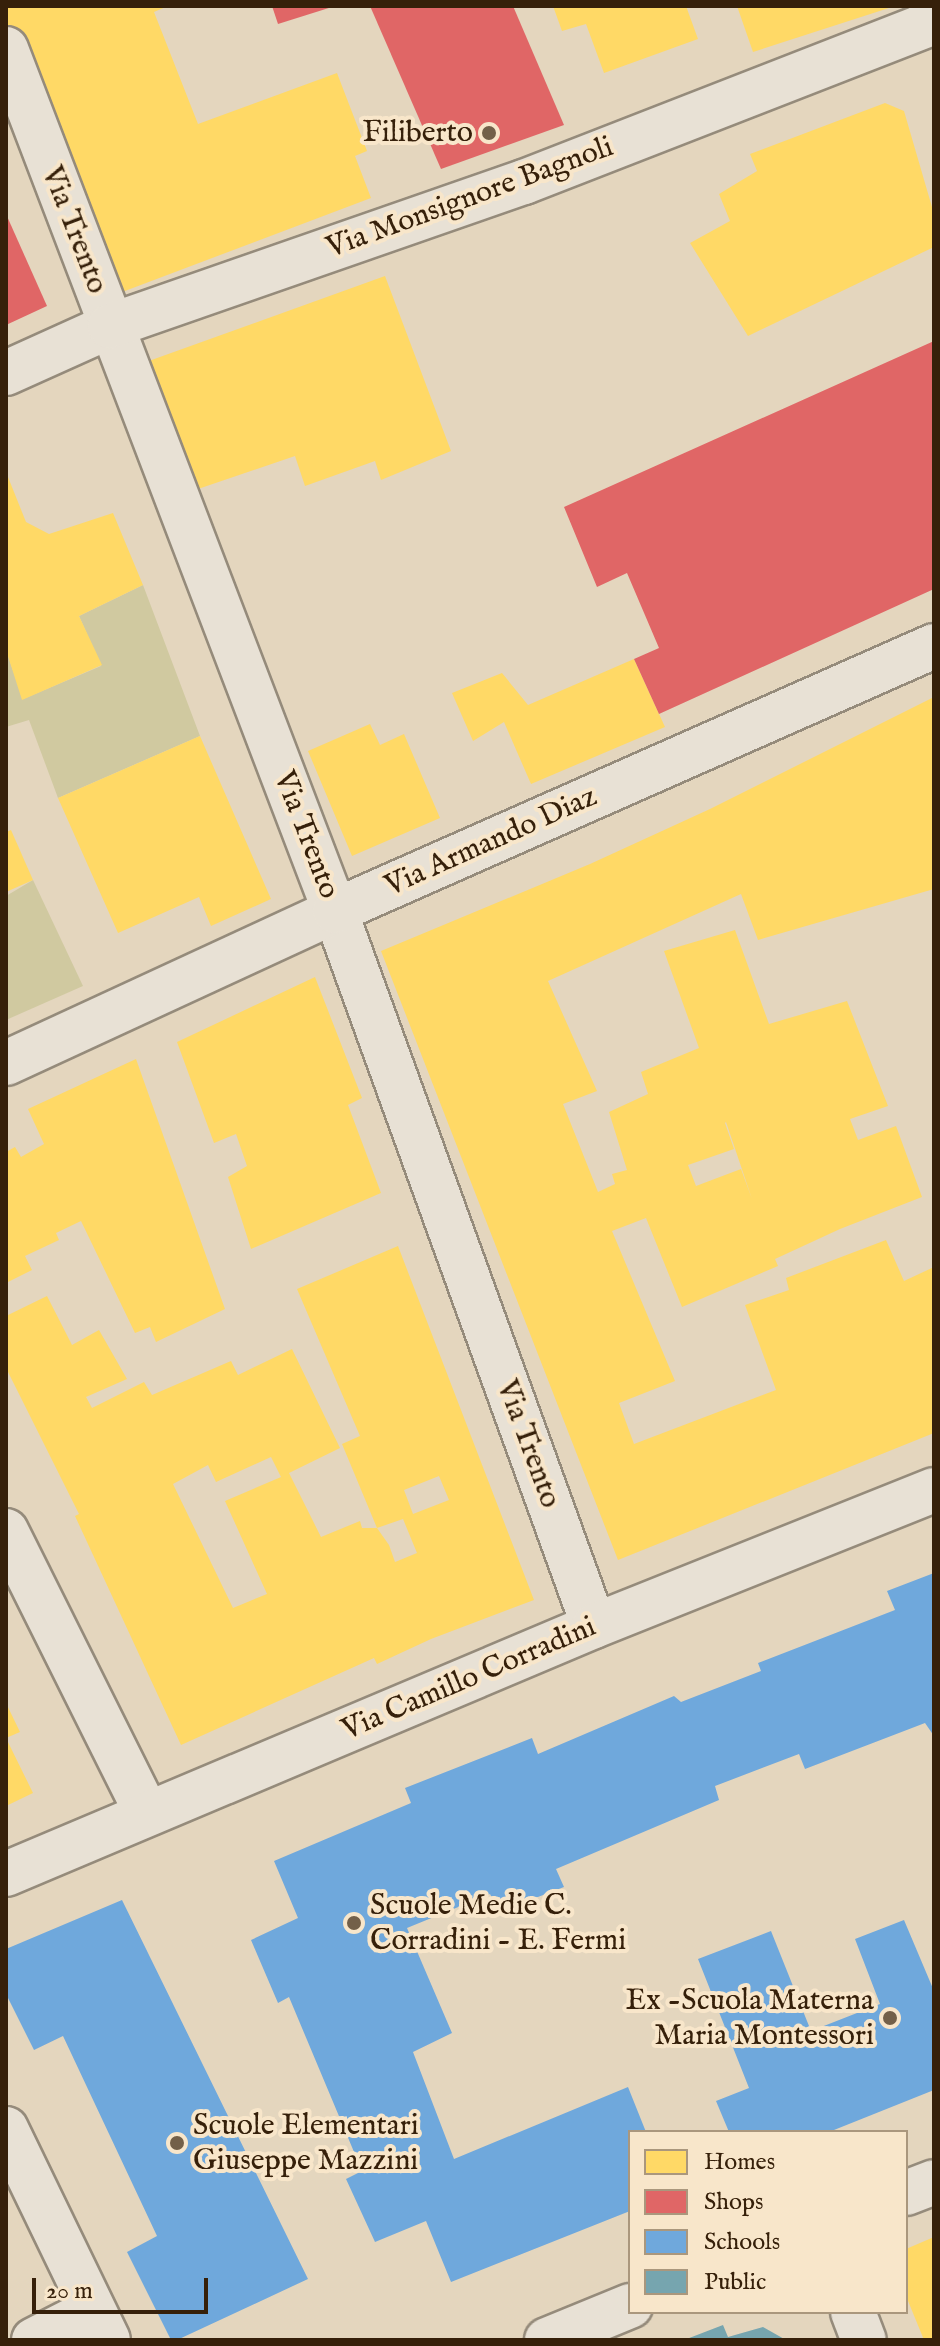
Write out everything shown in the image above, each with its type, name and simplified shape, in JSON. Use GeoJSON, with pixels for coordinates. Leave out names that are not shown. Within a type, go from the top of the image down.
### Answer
{"type":"FeatureCollection","features":[{"type":"Feature","properties":{"kind":"street"},"geometry":{"type":"LineString","coordinates":[[931,6],[934,21]]}},
{"type":"Feature","properties":{"kind":"street","name":"Via Monsignore Bagnoli"},"geometry":{"type":"LineString","coordinates":[[6,373],[110,326],[524,182],[934,21]]}},
{"type":"Feature","properties":{"kind":"street","name":"Via Trento"},"geometry":{"type":"LineString","coordinates":[[6,49],[335,911],[594,1626]]}},
{"type":"Feature","properties":{"kind":"street","name":"Via Armando Diaz"},"geometry":{"type":"LineString","coordinates":[[6,1063],[335,911],[934,646]]}},
{"type":"Feature","properties":{"kind":"street","name":"Via Camillo Corradini"},"geometry":{"type":"LineString","coordinates":[[6,1874],[594,1626],[934,1490]]}},
{"type":"Feature","properties":{"kind":"street"},"geometry":{"type":"LineString","coordinates":[[6,1531],[147,1814]]}},
{"type":"Feature","properties":{"kind":"street"},"geometry":{"type":"LineString","coordinates":[[6,2129],[101,2325],[34,2340]]}},
{"type":"Feature","properties":{"kind":"street"},"geometry":{"type":"LineString","coordinates":[[908,2192],[934,2182]]}},
{"type":"Feature","properties":{"kind":"street"},"geometry":{"type":"LineString","coordinates":[[547,2340],[628,2307]]}},
{"type":"Feature","properties":{"kind":"street"},"geometry":{"type":"LineString","coordinates":[[854,2314],[864,2340]]}},
{"type":"Feature","properties":{"kind":"shaded area"},"geometry":{"type":"Polygon","coordinates":[[[143,585],[200,736],[58,798],[29,720],[6,727],[6,650],[23,699],[101,666],[79,616],[143,585]]]}},
{"type":"Feature","properties":{"kind":"shaded area"},"geometry":{"type":"Polygon","coordinates":[[[33,880],[83,986],[6,1020],[6,896],[33,880]]]}},
{"type":"Feature","properties":{"kind":"building: Homes"},"geometry":{"type":"Polygon","coordinates":[[[6,6],[168,6],[154,12],[198,124],[337,73],[367,151],[355,156],[371,198],[109,297],[6,21],[6,6]]]}},
{"type":"Feature","properties":{"kind":"building: Homes"},"geometry":{"type":"Polygon","coordinates":[[[553,6],[686,6],[698,39],[604,73],[586,24],[562,31],[553,6]]]}},
{"type":"Feature","properties":{"kind":"building: Homes"},"geometry":{"type":"Polygon","coordinates":[[[737,6],[892,6],[892,7],[753,52],[737,6]]]}},
{"type":"Feature","properties":{"kind":"building: Homes"},"geometry":{"type":"Polygon","coordinates":[[[885,103],[904,111],[934,214],[934,247],[748,336],[690,243],[730,221],[719,194],[757,171],[750,154],[885,103]]]}},
{"type":"Feature","properties":{"kind":"building: Homes"},"geometry":{"type":"Polygon","coordinates":[[[385,276],[451,451],[381,480],[375,461],[305,486],[295,456],[198,489],[146,362],[385,276]]]}},
{"type":"Feature","properties":{"kind":"building: Homes"},"geometry":{"type":"Polygon","coordinates":[[[6,472],[26,522],[49,534],[113,513],[143,585],[79,616],[102,665],[22,700],[6,650],[6,472]]]}},
{"type":"Feature","properties":{"kind":"building: Homes"},"geometry":{"type":"Polygon","coordinates":[[[634,659],[665,727],[531,784],[504,722],[473,741],[452,693],[502,673],[528,705],[634,659]]]}},
{"type":"Feature","properties":{"kind":"building: Homes"},"geometry":{"type":"Polygon","coordinates":[[[934,697],[934,889],[758,940],[741,894],[548,981],[597,1091],[563,1104],[598,1192],[615,1184],[612,1174],[627,1170],[609,1112],[648,1094],[641,1072],[699,1048],[664,951],[735,930],[769,1024],[847,1001],[888,1106],[850,1119],[858,1140],[896,1126],[922,1197],[840,1229],[775,1259],[778,1266],[682,1307],[646,1218],[612,1231],[675,1381],[619,1403],[634,1444],[776,1390],[745,1305],[789,1290],[786,1278],[886,1240],[904,1281],[934,1267],[934,1433],[618,1560],[381,951],[590,864],[710,809],[934,697]],[[726,1122],[734,1149],[688,1165],[696,1186],[741,1169],[752,1199],[726,1122]]]}},
{"type":"Feature","properties":{"kind":"building: Homes"},"geometry":{"type":"Polygon","coordinates":[[[370,724],[380,745],[404,734],[440,818],[352,856],[308,751],[370,724]]]}},
{"type":"Feature","properties":{"kind":"building: Homes"},"geometry":{"type":"Polygon","coordinates":[[[200,736],[271,899],[211,926],[199,897],[118,933],[58,798],[200,736]]]}},
{"type":"Feature","properties":{"kind":"building: Homes"},"geometry":{"type":"Polygon","coordinates":[[[11,830],[33,880],[6,892],[6,832],[11,830]]]}},
{"type":"Feature","properties":{"kind":"building: Homes"},"geometry":{"type":"Polygon","coordinates":[[[315,977],[362,1098],[348,1105],[381,1193],[251,1249],[228,1177],[247,1166],[236,1134],[214,1143],[177,1042],[315,977]]]}},
{"type":"Feature","properties":{"kind":"building: Homes"},"geometry":{"type":"Polygon","coordinates":[[[136,1059],[225,1309],[156,1342],[150,1327],[135,1333],[81,1221],[56,1233],[59,1240],[25,1256],[32,1270],[6,1283],[6,1152],[15,1147],[21,1157],[44,1144],[28,1109],[136,1059]]]}},
{"type":"Feature","properties":{"kind":"building: Homes"},"geometry":{"type":"Polygon","coordinates":[[[398,1246],[534,1600],[431,1639],[377,1664],[374,1658],[181,1745],[75,1516],[79,1514],[6,1368],[6,1316],[47,1296],[72,1345],[99,1330],[127,1379],[86,1397],[92,1408],[144,1382],[152,1395],[231,1361],[238,1375],[292,1349],[340,1448],[289,1473],[321,1537],[360,1521],[362,1528],[377,1528],[342,1444],[360,1436],[297,1289],[398,1246]],[[271,1457],[216,1482],[208,1465],[173,1484],[233,1608],[267,1594],[225,1501],[281,1477],[271,1457]],[[439,1476],[404,1490],[413,1514],[449,1500],[439,1476]],[[403,1519],[377,1528],[389,1545],[395,1562],[417,1553],[403,1519]]]}},
{"type":"Feature","properties":{"kind":"building: Homes"},"geometry":{"type":"Polygon","coordinates":[[[6,1703],[20,1732],[6,1738],[6,1703]]]}},
{"type":"Feature","properties":{"kind":"building: Homes"},"geometry":{"type":"Polygon","coordinates":[[[6,1738],[33,1793],[6,1806],[6,1738]]]}},
{"type":"Feature","properties":{"kind":"building: Homes"},"geometry":{"type":"Polygon","coordinates":[[[934,2237],[934,2340],[924,2340],[908,2301],[908,2248],[934,2237]]]}},
{"type":"Feature","properties":{"kind":"building: Shops"},"geometry":{"type":"Polygon","coordinates":[[[272,6],[332,6],[332,7],[278,24],[272,6]]]}},
{"type":"Feature","properties":{"kind":"building: Shops"},"geometry":{"type":"Polygon","coordinates":[[[370,6],[513,6],[564,125],[441,169],[370,6]]]}},
{"type":"Feature","properties":{"kind":"building: Shops"},"geometry":{"type":"Polygon","coordinates":[[[6,214],[47,306],[6,325],[6,214]]]}},
{"type":"Feature","properties":{"kind":"building: Shops"},"geometry":{"type":"Polygon","coordinates":[[[934,341],[934,589],[659,714],[634,659],[659,648],[627,573],[597,587],[564,507],[934,341]]]}},
{"type":"Feature","properties":{"kind":"building: Schools","name":"Scuole Medie C. Corradini - E. Fermi"},"geometry":{"type":"Polygon","coordinates":[[[934,1573],[934,1736],[925,1723],[805,1769],[799,1754],[715,1786],[719,1800],[556,1869],[564,1887],[499,1912],[490,1894],[407,1928],[452,2033],[413,2052],[454,2159],[628,2087],[645,2130],[628,2130],[628,2212],[451,2282],[426,2221],[375,2242],[346,2179],[362,2171],[289,1997],[278,2003],[251,1940],[298,1918],[274,1861],[411,1803],[405,1788],[532,1738],[538,1754],[674,1696],[681,1702],[761,1671],[758,1663],[895,1610],[887,1591],[934,1573]]]}},
{"type":"Feature","properties":{"kind":"building: Schools","name":"Scuole Elementari Giuseppe Mazzini"},"geometry":{"type":"Polygon","coordinates":[[[122,1900],[308,2279],[177,2340],[171,2340],[127,2252],[157,2236],[63,2036],[34,2050],[6,1994],[6,1949],[122,1900]]]}},
{"type":"Feature","properties":{"kind":"building: Schools","name":"Ex -Scuola Materna Maria Montessori"},"geometry":{"type":"Polygon","coordinates":[[[904,1920],[934,1991],[934,2090],[834,2130],[728,2130],[716,2101],[749,2088],[698,1959],[771,1931],[811,2031],[880,2004],[855,1939],[904,1920]]]}},
{"type":"Feature","properties":{"kind":"building: Public"},"geometry":{"type":"Polygon","coordinates":[[[723,2325],[728,2337],[763,2327],[786,2340],[684,2340],[723,2325]]]}},
{"type":"Feature","properties":{"kind":"place","name":"Filiberto"},"geometry":{"type":"Point","coordinates":[489,133]}},
{"type":"Feature","properties":{"kind":"place","name":"Scuole Medie C. Corradini - E. Fermi"},"geometry":{"type":"Point","coordinates":[354,1923]}},
{"type":"Feature","properties":{"kind":"place","name":"Ex -Scuola Materna Maria Montessori"},"geometry":{"type":"Point","coordinates":[890,2018]}},
{"type":"Feature","properties":{"kind":"place","name":"Scuole Elementari Giuseppe Mazzini"},"geometry":{"type":"Point","coordinates":[177,2143]}}]}
